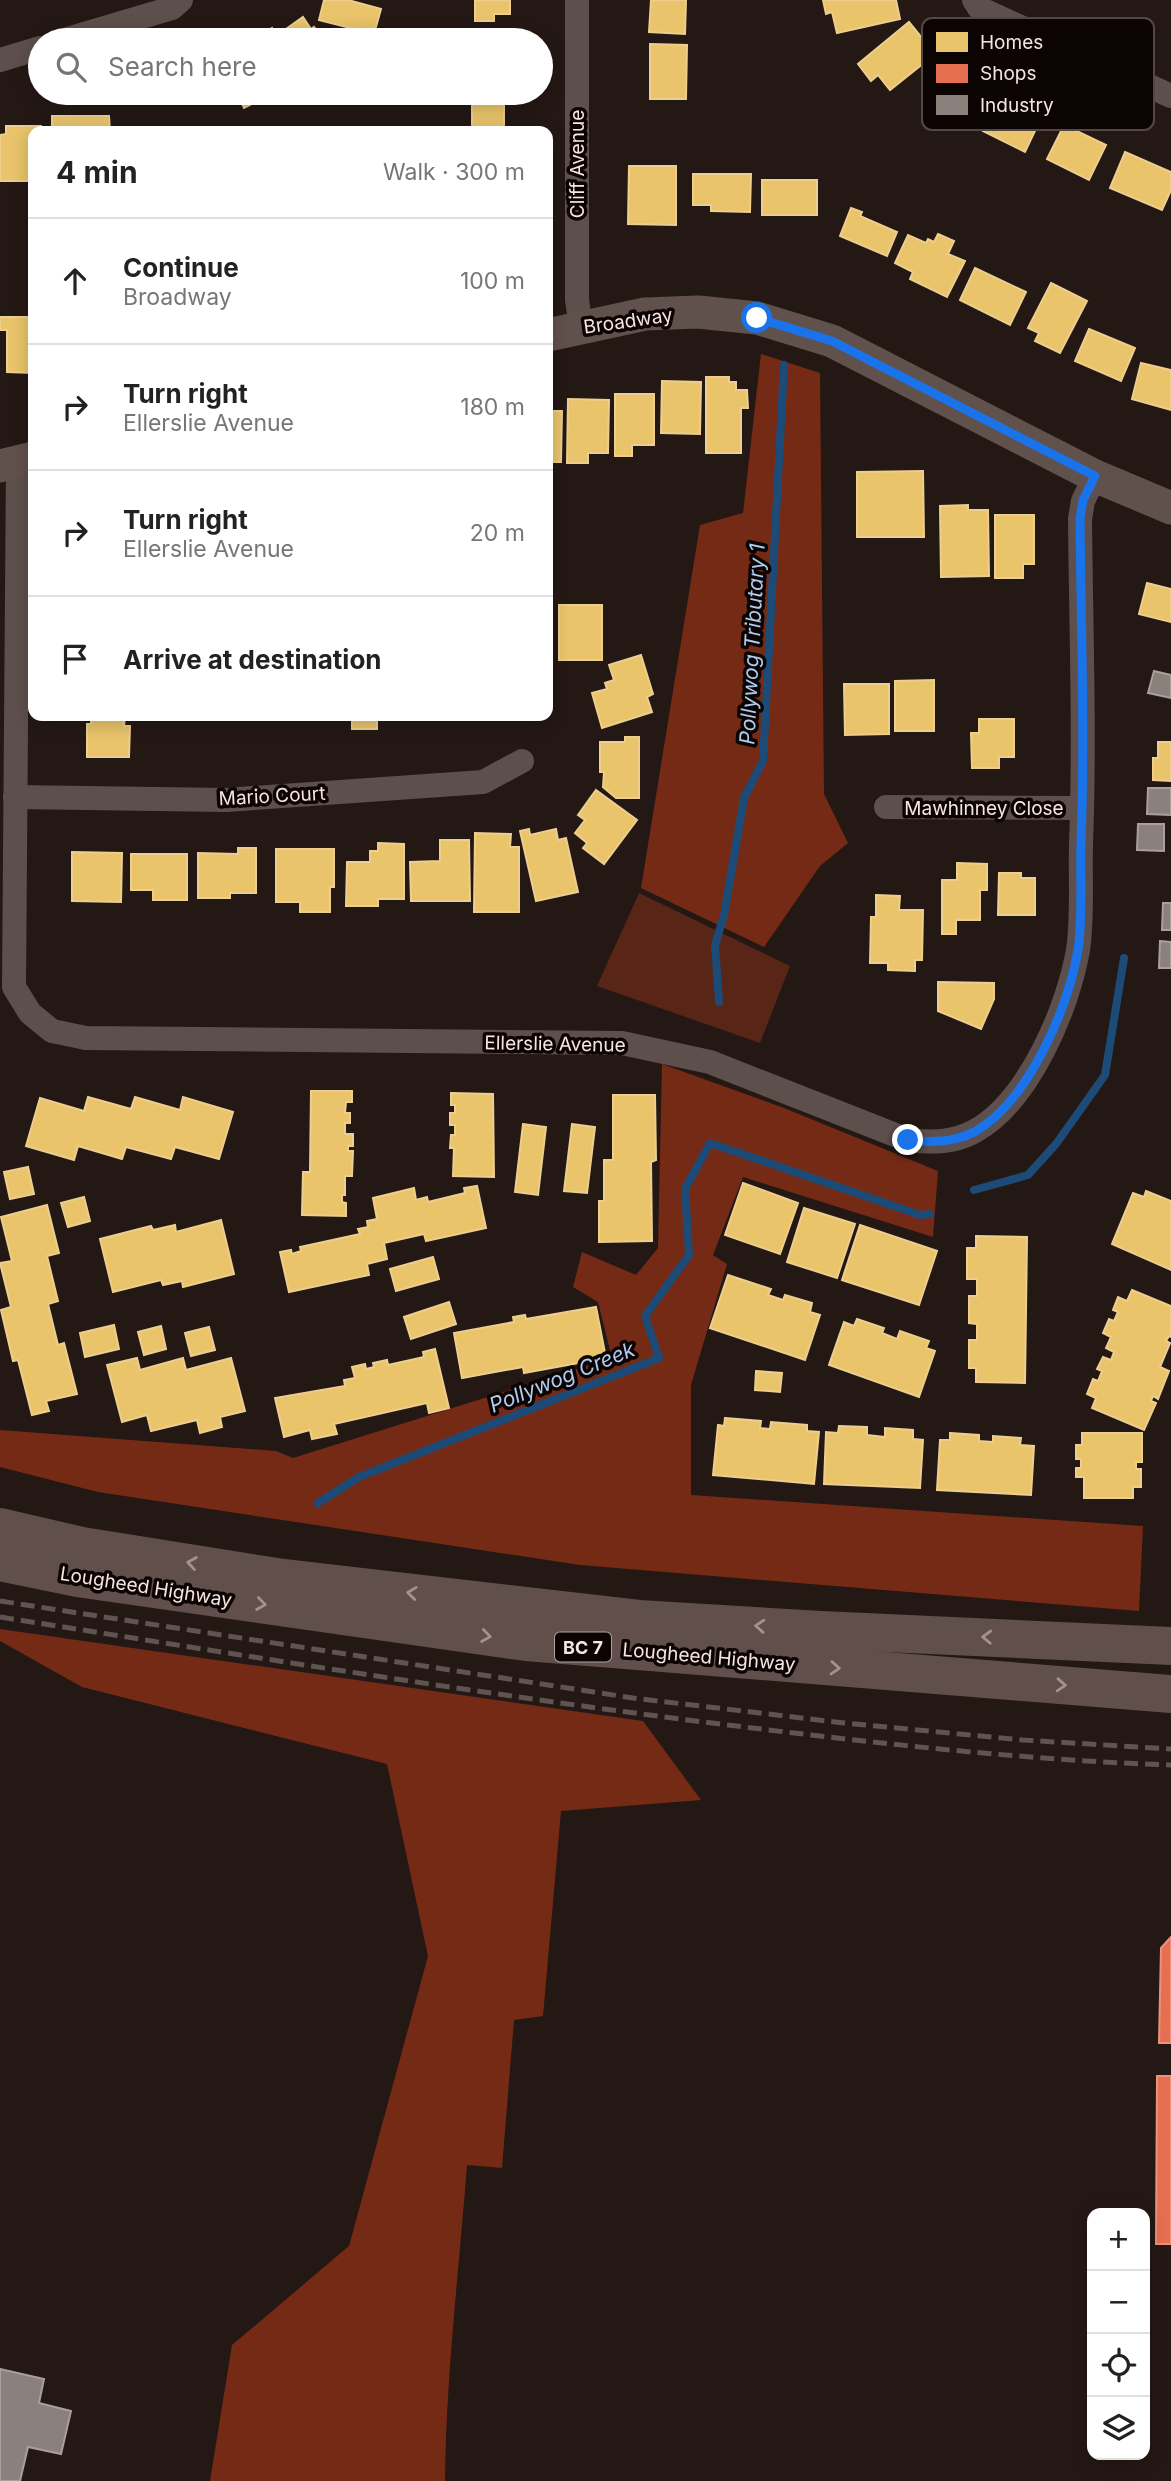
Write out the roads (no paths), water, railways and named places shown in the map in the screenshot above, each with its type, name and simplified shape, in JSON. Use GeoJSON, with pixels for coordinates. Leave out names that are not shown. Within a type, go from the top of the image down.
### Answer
{"type":"FeatureCollection","features":[{"type":"Feature","properties":{"kind":"main road","name":"Lougheed Highway"},"geometry":{"type":"LineString","coordinates":[[0,1527],[82,1546],[283,1578],[639,1619],[1171,1646]]}},
{"type":"Feature","properties":{"kind":"main road","name":"Lougheed Highway"},"geometry":{"type":"LineString","coordinates":[[0,1562],[77,1578],[526,1642],[1171,1694]]}},
{"type":"Feature","properties":{"kind":"street"},"geometry":{"type":"LineString","coordinates":[[105,28],[172,8],[181,0]]}},
{"type":"Feature","properties":{"kind":"street","name":"Cliff Avenue"},"geometry":{"type":"LineString","coordinates":[[577,0],[577,299],[581,327]]}},
{"type":"Feature","properties":{"kind":"street"},"geometry":{"type":"LineString","coordinates":[[974,0],[979,8],[1001,18]]}},
{"type":"Feature","properties":{"kind":"street"},"geometry":{"type":"LineString","coordinates":[[0,60],[28,52]]}},
{"type":"Feature","properties":{"kind":"street"},"geometry":{"type":"LineString","coordinates":[[1154,88],[1171,96]]}},
{"type":"Feature","properties":{"kind":"street","name":"Broadway"},"geometry":{"type":"LineString","coordinates":[[553,334],[645,314],[698,312],[757,318],[832,341],[1095,476],[1171,508]]}},
{"type":"Feature","properties":{"kind":"street","name":"Ellerslie Avenue"},"geometry":{"type":"LineString","coordinates":[[17,462],[14,987],[30,1013],[52,1031],[86,1038],[622,1043],[710,1062],[908,1140],[924,1142],[946,1140],[974,1132],[993,1119],[1020,1087],[1055,1029],[1069,989],[1078,948],[1082,808],[1080,519],[1083,500],[1095,476]]}},
{"type":"Feature","properties":{"kind":"street","name":"Mario Court"},"geometry":{"type":"LineString","coordinates":[[15,797],[240,799],[483,782],[523,761]]}},
{"type":"Feature","properties":{"kind":"street","name":"Mawhinney Close"},"geometry":{"type":"LineString","coordinates":[[887,807],[1082,808]]}},
{"type":"Feature","properties":{"kind":"waterway","name":"Pollywog Tributary 1"},"geometry":{"type":"LineString","coordinates":[[719,1002],[715,945],[724,915],[744,798],[763,761],[784,365]]}},
{"type":"Feature","properties":{"kind":"waterway","name":"Pollywog Creek"},"geometry":{"type":"LineString","coordinates":[[974,1190],[1028,1175],[1056,1144],[1105,1075],[1124,958]]}},
{"type":"Feature","properties":{"kind":"waterway","name":"Pollywog Creek"},"geometry":{"type":"LineString","coordinates":[[318,1503],[359,1477],[659,1358],[645,1316],[689,1255],[685,1189],[710,1143],[920,1215],[930,1214]]}},
{"type":"Feature","properties":{"kind":"railway"},"geometry":{"type":"LineString","coordinates":[[0,1601],[633,1698],[844,1723],[1023,1740],[1171,1749]]}},
{"type":"Feature","properties":{"kind":"railway"},"geometry":{"type":"LineString","coordinates":[[0,1617],[454,1688],[728,1725],[1005,1755],[1171,1765]]}}]}
